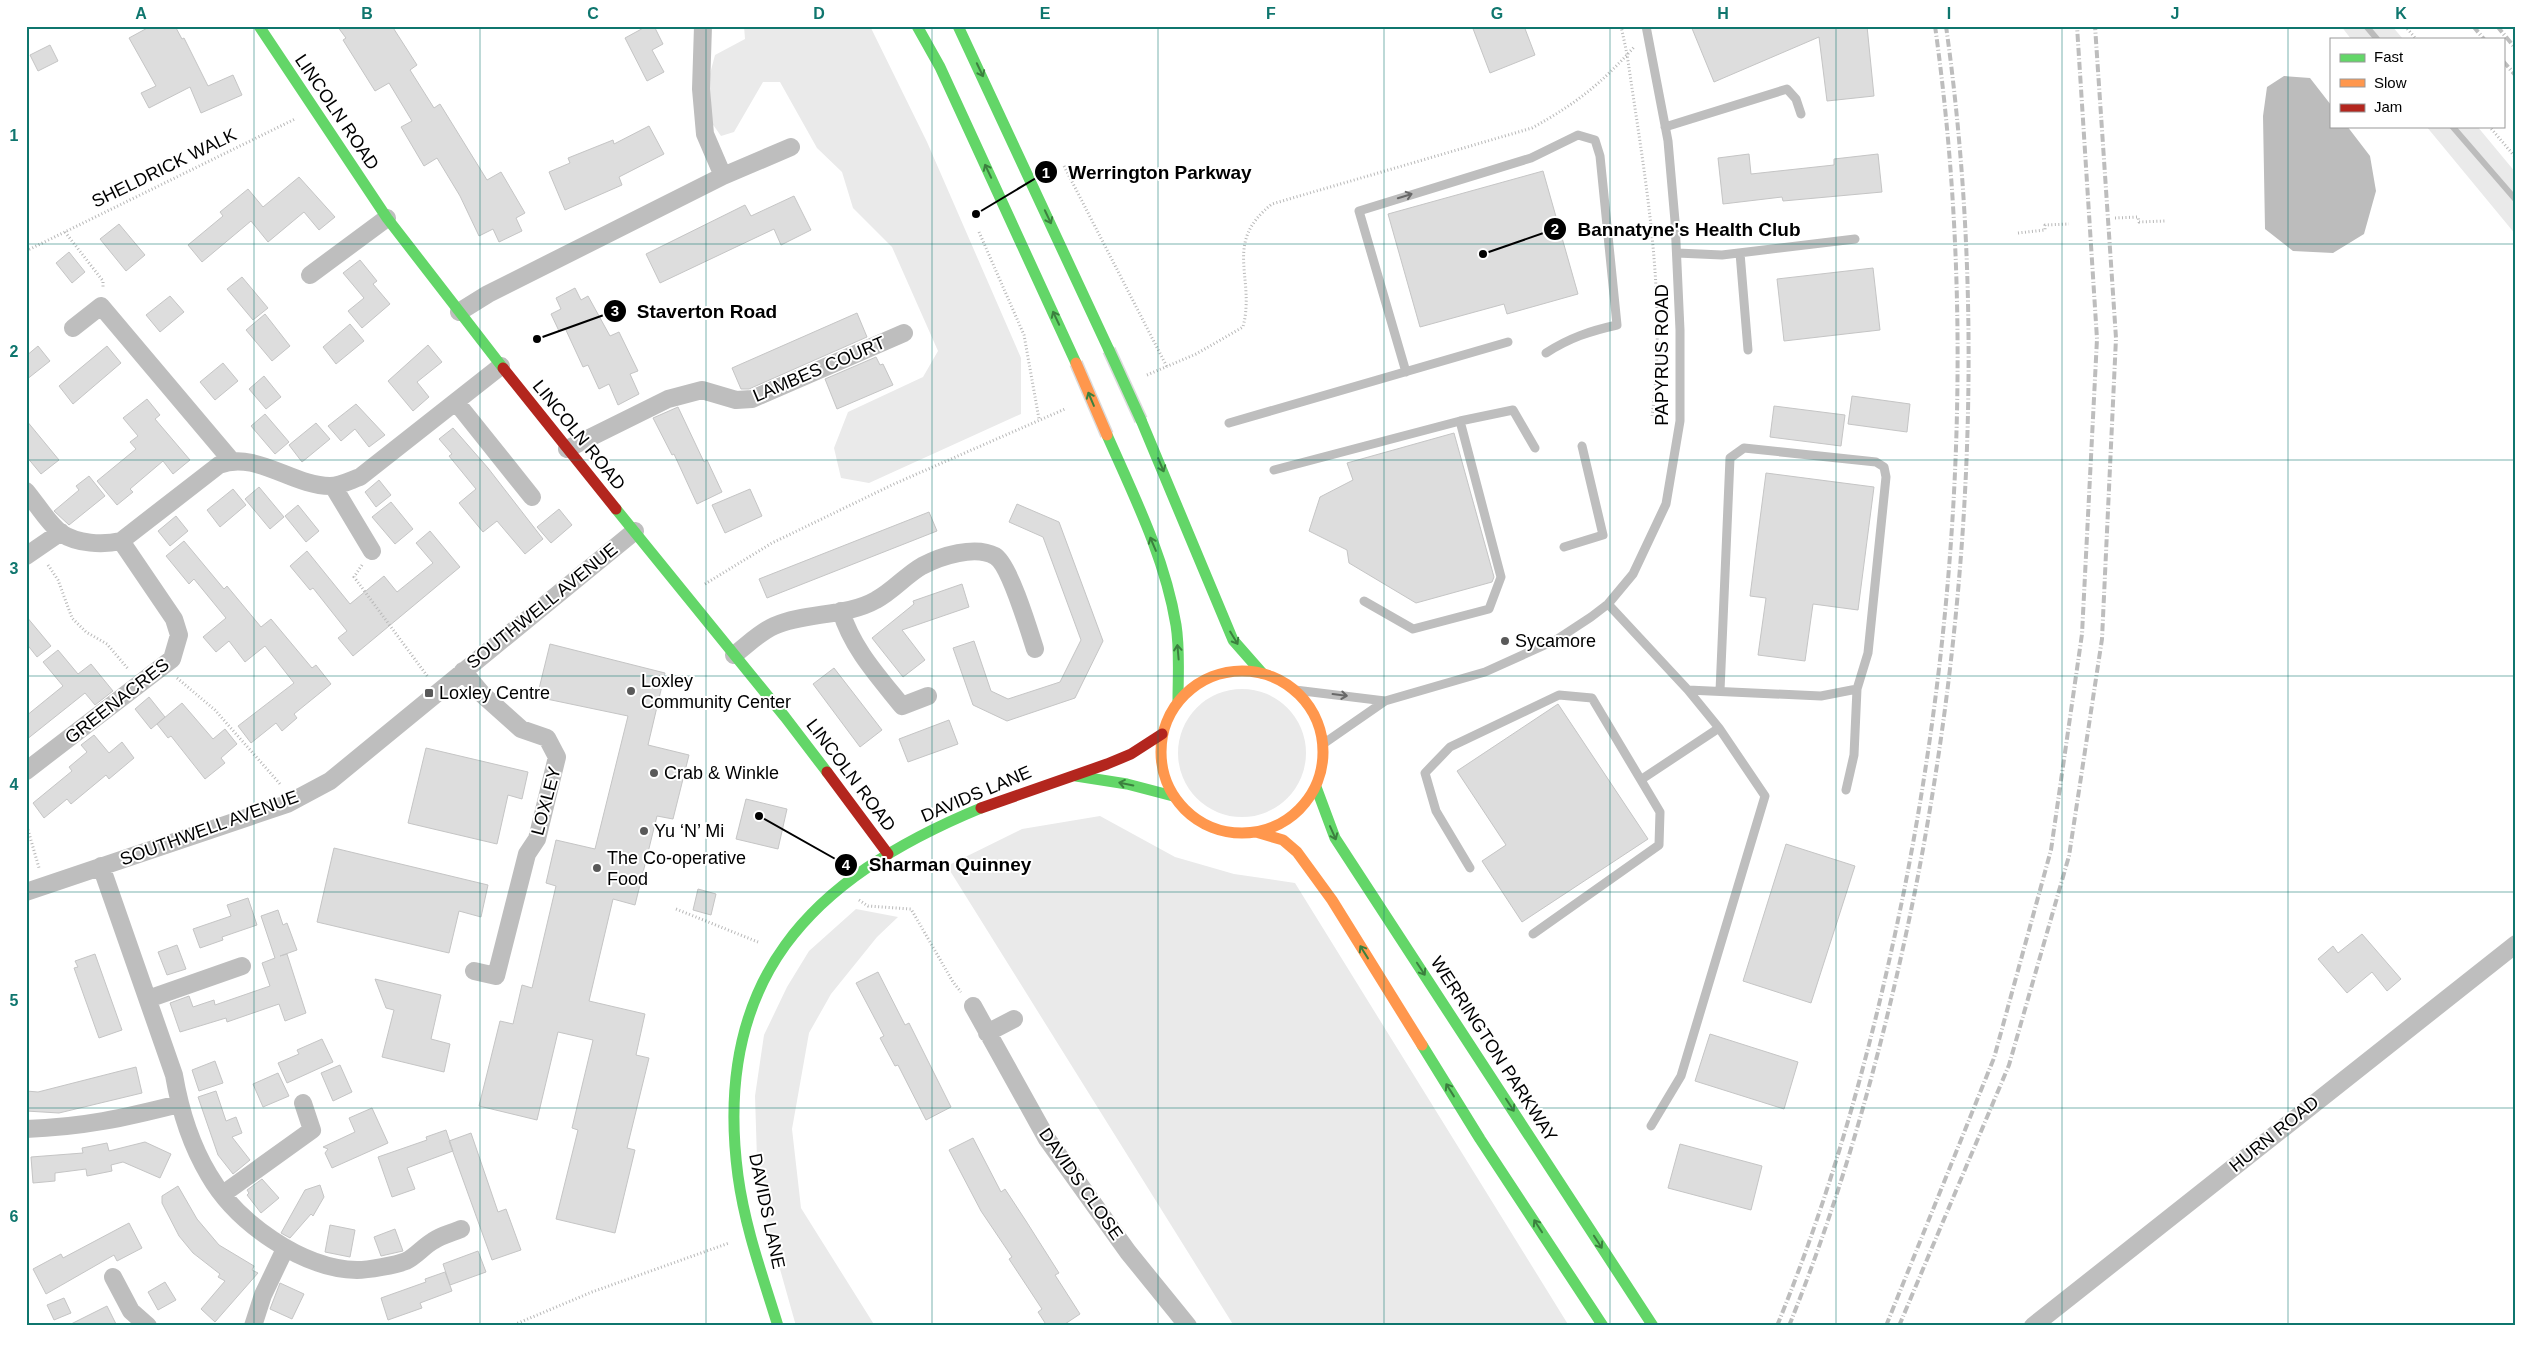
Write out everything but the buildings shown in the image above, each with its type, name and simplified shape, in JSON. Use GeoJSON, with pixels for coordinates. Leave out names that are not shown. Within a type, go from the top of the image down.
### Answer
{"type":"FeatureCollection","features":[{"type":"Feature","properties":{"kind":"main road","name":"LINCOLN ROAD"},"geometry":{"type":"LineString","coordinates":[[259,26],[313,110],[387,218],[567,449],[785,716],[888,854]]}},
{"type":"Feature","properties":{"kind":"main road"},"geometry":{"type":"LineString","coordinates":[[917,26],[940,67],[1076,363],[1160,560],[1169,590],[1179,654],[1178,701]]}},
{"type":"Feature","properties":{"kind":"main road"},"geometry":{"type":"LineString","coordinates":[[958,26],[1142,420],[1233,640],[1262,672]]}},
{"type":"Feature","properties":{"kind":"main road"},"geometry":{"type":"LineString","coordinates":[[1239,670],[1262,672],[1280,679],[1295,690],[1309,705],[1319,724],[1323,744],[1323,759],[1316,787],[1305,803],[1291,817],[1274,827],[1256,832],[1232,833],[1209,826],[1189,814],[1173,796],[1164,777],[1161,763],[1162,734],[1168,717],[1178,701],[1195,685],[1216,674],[1239,670]]}},
{"type":"Feature","properties":{"kind":"main road","name":"DAVIDS LANE"},"geometry":{"type":"LineString","coordinates":[[778,1326],[751,1239],[736,1156],[734,1115],[737,1064],[750,1012],[765,975],[804,923],[844,884],[888,854],[968,813],[1036,786],[1076,776],[1128,755],[1162,734]]}},
{"type":"Feature","properties":{"kind":"main road","name":"DAVIDS LANE"},"geometry":{"type":"LineString","coordinates":[[1076,776],[1127,784],[1173,796]]}},
{"type":"Feature","properties":{"kind":"main road","name":"WERRINGTON PARKWAY"},"geometry":{"type":"LineString","coordinates":[[1316,787],[1335,838],[1653,1326]]}},
{"type":"Feature","properties":{"kind":"main road"},"geometry":{"type":"LineString","coordinates":[[1256,832],[1283,840],[1297,852],[1332,900],[1480,1139],[1603,1326]]}},
{"type":"Feature","properties":{"kind":"street"},"geometry":{"type":"LineString","coordinates":[[703,26],[701,89],[705,134],[723,176]]}},
{"type":"Feature","properties":{"kind":"street"},"geometry":{"type":"LineString","coordinates":[[459,312],[488,294],[723,176],[791,146]]}},
{"type":"Feature","properties":{"kind":"street"},"geometry":{"type":"LineString","coordinates":[[310,276],[387,218]]}},
{"type":"Feature","properties":{"kind":"street"},"geometry":{"type":"LineString","coordinates":[[73,328],[102,306],[231,460]]}},
{"type":"Feature","properties":{"kind":"street","name":"LAMBES COURT"},"geometry":{"type":"LineString","coordinates":[[567,449],[668,399],[702,390],[736,400],[752,399],[904,333]]}},
{"type":"Feature","properties":{"kind":"street"},"geometry":{"type":"LineString","coordinates":[[26,491],[61,532],[74,539],[106,544],[121,541],[219,465],[231,460],[245,461],[311,484],[333,486],[360,477],[501,366]]}},
{"type":"Feature","properties":{"kind":"street"},"geometry":{"type":"LineString","coordinates":[[456,402],[532,497]]}},
{"type":"Feature","properties":{"kind":"street"},"geometry":{"type":"LineString","coordinates":[[333,486],[372,551]]}},
{"type":"Feature","properties":{"kind":"street","name":"SOUTHWELL AVENUE"},"geometry":{"type":"LineString","coordinates":[[26,892],[287,804],[330,781],[635,531]]}},
{"type":"Feature","properties":{"kind":"street"},"geometry":{"type":"LineString","coordinates":[[31,553],[61,532]]}},
{"type":"Feature","properties":{"kind":"street","name":"GREENACRES"},"geometry":{"type":"LineString","coordinates":[[26,772],[172,659],[179,635],[174,619],[121,541]]}},
{"type":"Feature","properties":{"kind":"street"},"geometry":{"type":"LineString","coordinates":[[734,655],[772,626],[803,617],[841,611],[876,601],[922,566],[952,555],[980,551],[996,556],[1006,568],[1035,649]]}},
{"type":"Feature","properties":{"kind":"street"},"geometry":{"type":"LineString","coordinates":[[841,611],[847,630],[861,652],[902,706],[928,696]]}},
{"type":"Feature","properties":{"kind":"street","name":"LOXLEY"},"geometry":{"type":"LineString","coordinates":[[463,671],[483,695],[521,729],[547,738],[557,757],[538,839],[527,854],[496,976],[474,970]]}},
{"type":"Feature","properties":{"kind":"street"},"geometry":{"type":"LineString","coordinates":[[101,866],[174,1075],[179,1104],[193,1142],[209,1176],[223,1194],[253,1224],[285,1249],[323,1265],[358,1270],[406,1260],[435,1239],[461,1229]]}},
{"type":"Feature","properties":{"kind":"street","name":"HURN ROAD"},"geometry":{"type":"LineString","coordinates":[[2034,1326],[2516,944]]}},
{"type":"Feature","properties":{"kind":"street"},"geometry":{"type":"LineString","coordinates":[[148,999],[242,966]]}},
{"type":"Feature","properties":{"kind":"street","name":"DAVIDS CLOSE"},"geometry":{"type":"LineString","coordinates":[[973,1006],[1047,1139],[1128,1252],[1188,1326]]}},
{"type":"Feature","properties":{"kind":"street"},"geometry":{"type":"LineString","coordinates":[[987,1033],[1014,1019]]}},
{"type":"Feature","properties":{"kind":"street"},"geometry":{"type":"LineString","coordinates":[[26,1129],[66,1128],[113,1121],[179,1104]]}},
{"type":"Feature","properties":{"kind":"street"},"geometry":{"type":"LineString","coordinates":[[223,1194],[312,1130],[303,1104]]}},
{"type":"Feature","properties":{"kind":"street"},"geometry":{"type":"LineString","coordinates":[[253,1326],[263,1296],[285,1249]]}},
{"type":"Feature","properties":{"kind":"street"},"geometry":{"type":"LineString","coordinates":[[113,1277],[131,1311],[148,1326]]}},
{"type":"Feature","properties":{"kind":"lane","name":"PAPYRUS ROAD"},"geometry":{"type":"LineString","coordinates":[[1323,744],[1385,701],[1485,672],[1556,640],[1608,604],[1633,574],[1666,504],[1680,421],[1680,330],[1677,253],[1665,127],[1646,26]]}},
{"type":"Feature","properties":{"kind":"lane"},"geometry":{"type":"LineString","coordinates":[[1665,127],[1787,89],[1796,99],[1801,114]]}},
{"type":"Feature","properties":{"kind":"lane"},"geometry":{"type":"LineString","coordinates":[[1406,372],[1359,211],[1531,158],[1578,135],[1595,140],[1600,156],[1617,325],[1590,331],[1564,341],[1546,353]]}},
{"type":"Feature","properties":{"kind":"lane"},"geometry":{"type":"LineString","coordinates":[[1677,253],[1722,255],[1855,239]]}},
{"type":"Feature","properties":{"kind":"lane"},"geometry":{"type":"LineString","coordinates":[[1740,253],[1748,350]]}},
{"type":"Feature","properties":{"kind":"lane"},"geometry":{"type":"LineString","coordinates":[[1229,423],[1508,342]]}},
{"type":"Feature","properties":{"kind":"lane"},"geometry":{"type":"LineString","coordinates":[[1274,470],[1460,421],[1513,410],[1535,448]]}},
{"type":"Feature","properties":{"kind":"lane"},"geometry":{"type":"LineString","coordinates":[[1364,601],[1413,629],[1489,609],[1502,577],[1460,421]]}},
{"type":"Feature","properties":{"kind":"lane"},"geometry":{"type":"LineString","coordinates":[[1564,547],[1603,535],[1582,446]]}},
{"type":"Feature","properties":{"kind":"lane"},"geometry":{"type":"LineString","coordinates":[[1720,691],[1730,458],[1744,448],[1876,462],[1884,467],[1886,477],[1868,653],[1857,689],[1854,755],[1846,790]]}},
{"type":"Feature","properties":{"kind":"lane"},"geometry":{"type":"LineString","coordinates":[[1608,604],[1688,690],[1719,728],[1765,796],[1681,1076],[1651,1126]]}},
{"type":"Feature","properties":{"kind":"lane"},"geometry":{"type":"LineString","coordinates":[[1688,690],[1821,696],[1857,689]]}},
{"type":"Feature","properties":{"kind":"lane","name":"PAPYRUS ROAD"},"geometry":{"type":"LineString","coordinates":[[1295,690],[1385,701]]}},
{"type":"Feature","properties":{"kind":"lane"},"geometry":{"type":"LineString","coordinates":[[1470,868],[1436,811],[1425,773],[1450,747],[1559,695],[1592,698],[1660,812],[1659,845],[1533,934]]}},
{"type":"Feature","properties":{"kind":"lane"},"geometry":{"type":"LineString","coordinates":[[1642,779],[1719,728]]}},
{"type":"Feature","properties":{"kind":"path"},"geometry":{"type":"LineString","coordinates":[[1621,26],[1628,54],[1655,269],[1658,360],[1652,416]]}},
{"type":"Feature","properties":{"kind":"path"},"geometry":{"type":"LineString","coordinates":[[2405,26],[2415,38]]}},
{"type":"Feature","properties":{"kind":"path","name":"SHELDRICK WALK"},"geometry":{"type":"LineString","coordinates":[[26,251],[313,110]]}},
{"type":"Feature","properties":{"kind":"path"},"geometry":{"type":"LineString","coordinates":[[2491,128],[2516,158]]}},
{"type":"Feature","properties":{"kind":"path"},"geometry":{"type":"LineString","coordinates":[[1064,166],[1167,367]]}},
{"type":"Feature","properties":{"kind":"path"},"geometry":{"type":"LineString","coordinates":[[2115,218],[2138,217],[2139,222],[2166,221]]}},
{"type":"Feature","properties":{"kind":"path"},"geometry":{"type":"LineString","coordinates":[[2018,233],[2045,230],[2045,225],[2069,224]]}},
{"type":"Feature","properties":{"kind":"path"},"geometry":{"type":"LineString","coordinates":[[65,232],[103,281],[102,306]]}},
{"type":"Feature","properties":{"kind":"path"},"geometry":{"type":"LineString","coordinates":[[980,232],[1024,335],[1039,419]]}},
{"type":"Feature","properties":{"kind":"path"},"geometry":{"type":"LineString","coordinates":[[701,587],[772,543],[894,484],[1065,409]]}},
{"type":"Feature","properties":{"kind":"path"},"geometry":{"type":"LineString","coordinates":[[372,551],[354,577],[432,682]]}},
{"type":"Feature","properties":{"kind":"path"},"geometry":{"type":"LineString","coordinates":[[31,553],[58,580],[72,618],[86,632],[107,644],[141,684]]}},
{"type":"Feature","properties":{"kind":"path"},"geometry":{"type":"LineString","coordinates":[[163,666],[215,710],[280,784]]}},
{"type":"Feature","properties":{"kind":"path"},"geometry":{"type":"LineString","coordinates":[[26,823],[39,868]]}},
{"type":"Feature","properties":{"kind":"path"},"geometry":{"type":"LineString","coordinates":[[856,899],[868,906],[911,909],[953,982],[973,1006]]}},
{"type":"Feature","properties":{"kind":"path"},"geometry":{"type":"LineString","coordinates":[[676,909],[758,942]]}},
{"type":"Feature","properties":{"kind":"path"},"geometry":{"type":"LineString","coordinates":[[511,1326],[592,1292],[728,1244],[751,1239]]}},
{"type":"Feature","properties":{"kind":"shaded area"},"geometry":{"type":"Polygon","coordinates":[[[744,26],[870,26],[927,142],[1021,358],[1021,414],[869,483],[841,478],[834,448],[848,412],[923,377],[938,351],[892,247],[853,208],[842,172],[817,148],[780,82],[763,82],[734,132],[721,136],[709,119],[706,89],[715,55],[745,39],[744,26]]]}},
{"type":"Feature","properties":{"kind":"shaded area"},"geometry":{"type":"Polygon","coordinates":[[[2341,26],[2392,26],[2402,38],[2350,38],[2341,26]]]}},
{"type":"Feature","properties":{"kind":"shaded area"},"geometry":{"type":"Polygon","coordinates":[[[2284,76],[2310,78],[2330,104],[2330,128],[2349,128],[2370,156],[2376,191],[2364,234],[2333,253],[2293,251],[2265,229],[2263,116],[2267,87],[2284,76]]]}},
{"type":"Feature","properties":{"kind":"shaded area"},"geometry":{"type":"Polygon","coordinates":[[[2428,128],[2479,128],[2516,173],[2516,235],[2428,128]]]}},
{"type":"Feature","properties":{"kind":"shaded area"},"geometry":{"type":"Polygon","coordinates":[[[1242,689],[1266,694],[1287,708],[1301,729],[1306,753],[1301,777],[1287,798],[1266,812],[1242,817],[1218,812],[1197,798],[1183,777],[1178,753],[1183,729],[1197,708],[1218,694],[1242,689]]]}},
{"type":"Feature","properties":{"kind":"shaded area"},"geometry":{"type":"Polygon","coordinates":[[[1100,816],[1175,857],[1234,874],[1295,883],[1569,1326],[1234,1326],[947,866],[1022,829],[1100,816]]]}},
{"type":"Feature","properties":{"kind":"shaded area"},"geometry":{"type":"Polygon","coordinates":[[[856,909],[898,917],[877,937],[831,994],[809,1033],[792,1129],[801,1208],[875,1326],[796,1326],[758,1191],[755,1096],[764,1035],[787,987],[809,951],[856,909]]]}},
{"type":"Feature","properties":{"kind":"waterway"},"geometry":{"type":"LineString","coordinates":[[2366,26],[2376,38]]}},
{"type":"Feature","properties":{"kind":"waterway"},"geometry":{"type":"LineString","coordinates":[[2454,128],[2516,200]]}},
{"type":"Feature","properties":{"kind":"railway"},"geometry":{"type":"LineString","coordinates":[[1777,1326],[1798,1272],[1835,1164],[1867,1054],[1905,886],[1924,780],[1939,673],[1956,457],[1958,349],[1955,241],[1947,133],[1935,26]]}},
{"type":"Feature","properties":{"kind":"railway"},"geometry":{"type":"LineString","coordinates":[[1789,1326],[1810,1272],[1846,1164],[1863,1109],[1892,998],[1916,886],[1935,780],[1950,673],[1967,457],[1969,349],[1966,241],[1958,133],[1946,26]]}},
{"type":"Feature","properties":{"kind":"railway"},"geometry":{"type":"LineString","coordinates":[[1886,1326],[1994,1058],[2051,850],[2082,634],[2097,339],[2077,26]]}},
{"type":"Feature","properties":{"kind":"railway"},"geometry":{"type":"LineString","coordinates":[[1899,1326],[2009,1065],[2069,856],[2102,639],[2116,338],[2095,26]]}},
{"type":"Feature","properties":{"kind":"railway"},"geometry":{"type":"LineString","coordinates":[[2473,26],[2483,38]]}},
{"type":"Feature","properties":{"kind":"railway"},"geometry":{"type":"LineString","coordinates":[[2497,26],[2516,49]]}},
{"type":"Feature","properties":{"kind":"railway"},"geometry":{"type":"LineString","coordinates":[[2504,62],[2516,76]]}},
{"type":"Feature","properties":{"kind":"traffic: fast"},"geometry":{"type":"LineString","coordinates":[[259,26],[387,218],[503,368]]}},
{"type":"Feature","properties":{"kind":"traffic: fast"},"geometry":{"type":"LineString","coordinates":[[917,26],[940,67],[1076,363]]}},
{"type":"Feature","properties":{"kind":"traffic: fast"},"geometry":{"type":"LineString","coordinates":[[958,26],[1109,350]]}},
{"type":"Feature","properties":{"kind":"traffic: fast"},"geometry":{"type":"LineString","coordinates":[[1109,350],[1141,420]]}},
{"type":"Feature","properties":{"kind":"traffic: fast"},"geometry":{"type":"LineString","coordinates":[[1141,420],[1233,640],[1262,673]]}},
{"type":"Feature","properties":{"kind":"traffic: fast"},"geometry":{"type":"LineString","coordinates":[[1107,435],[1148,528],[1171,600],[1178,644],[1178,701]]}},
{"type":"Feature","properties":{"kind":"traffic: fast"},"geometry":{"type":"LineString","coordinates":[[616,509],[785,717],[827,772]]}},
{"type":"Feature","properties":{"kind":"traffic: fast"},"geometry":{"type":"LineString","coordinates":[[1076,776],[1127,784],[1173,796]]}},
{"type":"Feature","properties":{"kind":"traffic: fast"},"geometry":{"type":"LineString","coordinates":[[1316,787],[1335,838],[1653,1326]]}},
{"type":"Feature","properties":{"kind":"traffic: fast"},"geometry":{"type":"LineString","coordinates":[[778,1326],[750,1233],[738,1176],[734,1107],[741,1046],[758,992],[785,945],[822,904],[867,868],[920,836],[981,808]]}},
{"type":"Feature","properties":{"kind":"traffic: fast"},"geometry":{"type":"LineString","coordinates":[[1422,1045],[1480,1139],[1603,1326]]}},
{"type":"Feature","properties":{"kind":"traffic: slow"},"geometry":{"type":"LineString","coordinates":[[1076,363],[1107,435]]}},
{"type":"Feature","properties":{"kind":"traffic: slow"},"geometry":{"type":"LineString","coordinates":[[1250,671],[1266,674],[1280,680],[1294,689],[1305,700],[1320,728],[1323,752],[1322,768],[1314,790],[1305,804],[1294,815],[1266,830],[1234,833],[1218,830],[1204,824],[1190,815],[1179,804],[1164,776],[1161,744],[1164,728],[1170,714],[1179,700],[1190,689],[1218,674],[1250,671]]}},
{"type":"Feature","properties":{"kind":"traffic: slow"},"geometry":{"type":"LineString","coordinates":[[1256,832],[1283,840],[1297,852],[1332,900],[1422,1045]]}},
{"type":"Feature","properties":{"kind":"traffic: jam"},"geometry":{"type":"LineString","coordinates":[[503,368],[616,509]]}},
{"type":"Feature","properties":{"kind":"traffic: jam"},"geometry":{"type":"LineString","coordinates":[[981,808],[1107,764],[1131,754],[1162,734]]}},
{"type":"Feature","properties":{"kind":"traffic: jam"},"geometry":{"type":"LineString","coordinates":[[827,772],[888,854]]}},
{"type":"Feature","properties":{"kind":"place","name":"Werrington Parkway"},"geometry":{"type":"Point","coordinates":[976,214]}},
{"type":"Feature","properties":{"kind":"place","name":"Bannatyne's Health Club"},"geometry":{"type":"Point","coordinates":[1483,254]}},
{"type":"Feature","properties":{"kind":"place","name":"Staverton Road"},"geometry":{"type":"Point","coordinates":[537,339]}},
{"type":"Feature","properties":{"kind":"place","name":"Sycamore"},"geometry":{"type":"Point","coordinates":[1505,641]}},
{"type":"Feature","properties":{"kind":"place","name":"Loxley Community Center"},"geometry":{"type":"Point","coordinates":[631,691]}},
{"type":"Feature","properties":{"kind":"place","name":"Loxley Centre"},"geometry":{"type":"Point","coordinates":[429,693]}},
{"type":"Feature","properties":{"kind":"place","name":"Crab & Winkle"},"geometry":{"type":"Point","coordinates":[654,773]}},
{"type":"Feature","properties":{"kind":"place","name":"Sharman Quinney"},"geometry":{"type":"Point","coordinates":[759,816]}},
{"type":"Feature","properties":{"kind":"place","name":"Yu ‘N’ Mi"},"geometry":{"type":"Point","coordinates":[644,831]}},
{"type":"Feature","properties":{"kind":"place","name":"The Co-operative Food"},"geometry":{"type":"Point","coordinates":[597,868]}}]}
